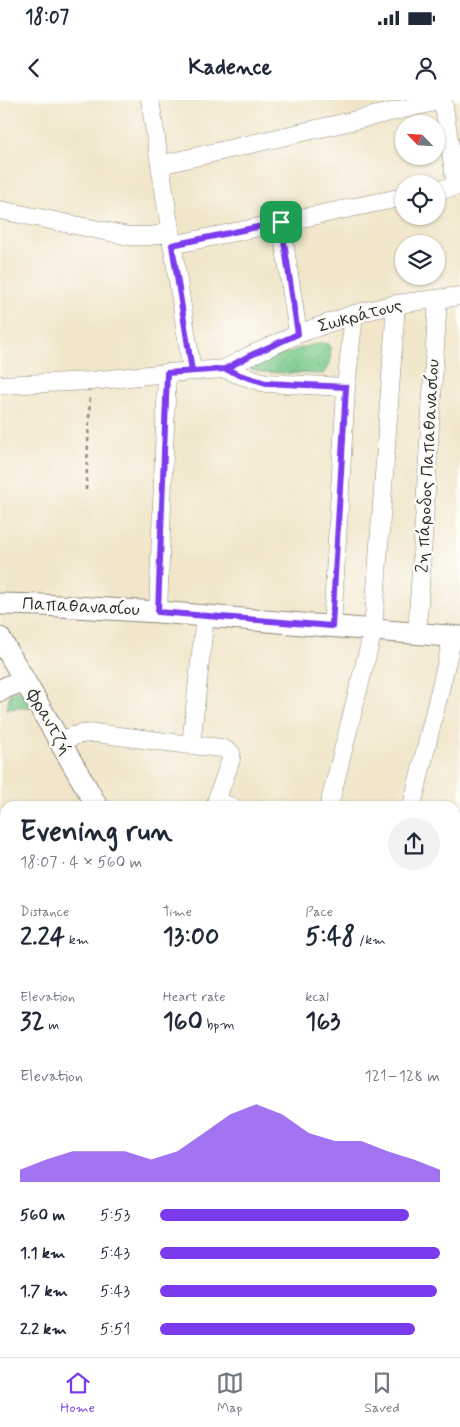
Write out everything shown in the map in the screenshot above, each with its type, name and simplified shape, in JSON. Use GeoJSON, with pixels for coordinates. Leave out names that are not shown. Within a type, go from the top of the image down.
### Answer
{"type":"FeatureCollection","features":[{"type":"Feature","properties":{"kind":"main road","name":"Παπαθανασίου"},"geometry":{"type":"LineString","coordinates":[[0,604],[42,604],[158,612],[457,637]]}},
{"type":"Feature","properties":{"kind":"main road","name":"Φραντζή"},"geometry":{"type":"LineString","coordinates":[[0,638],[95,801]]}},
{"type":"Feature","properties":{"kind":"main road"},"geometry":{"type":"LineString","coordinates":[[0,691],[12,684],[26,684]]}},
{"type":"Feature","properties":{"kind":"street"},"geometry":{"type":"LineString","coordinates":[[150,100],[192,371]]}},
{"type":"Feature","properties":{"kind":"street"},"geometry":{"type":"LineString","coordinates":[[160,165],[443,100],[458,186],[445,188]]}},
{"type":"Feature","properties":{"kind":"street"},"geometry":{"type":"LineString","coordinates":[[0,210],[133,237],[150,236],[171,239],[281,222],[395,199]]}},
{"type":"Feature","properties":{"kind":"street"},"geometry":{"type":"LineString","coordinates":[[281,222],[298,334]]}},
{"type":"Feature","properties":{"kind":"street","name":"Σωκράτους"},"geometry":{"type":"LineString","coordinates":[[0,385],[91,381],[225,369],[298,334],[354,314],[396,304],[460,296]]}},
{"type":"Feature","properties":{"kind":"street","name":"2η πάροδος Παπαθανασίου"},"geometry":{"type":"LineString","coordinates":[[417,634],[438,299]]}},
{"type":"Feature","properties":{"kind":"street"},"geometry":{"type":"LineString","coordinates":[[330,801],[373,631],[396,304]]}},
{"type":"Feature","properties":{"kind":"street"},"geometry":{"type":"LineString","coordinates":[[332,626],[346,387],[354,314]]}},
{"type":"Feature","properties":{"kind":"street"},"geometry":{"type":"LineString","coordinates":[[225,369],[266,383],[346,387]]}},
{"type":"Feature","properties":{"kind":"street"},"geometry":{"type":"LineString","coordinates":[[158,612],[167,373]]}},
{"type":"Feature","properties":{"kind":"street"},"geometry":{"type":"LineString","coordinates":[[191,745],[205,616]]}},
{"type":"Feature","properties":{"kind":"street"},"geometry":{"type":"LineString","coordinates":[[413,801],[457,637]]}},
{"type":"Feature","properties":{"kind":"street"},"geometry":{"type":"LineString","coordinates":[[60,741],[80,734],[96,733],[222,748],[231,753],[231,759],[217,799],[219,801]]}},
{"type":"Feature","properties":{"kind":"path"},"geometry":{"type":"LineString","coordinates":[[86,490],[91,381]]}},
{"type":"Feature","properties":{"kind":"green space"},"geometry":{"type":"Polygon","coordinates":[[[322,343],[328,344],[331,351],[329,363],[323,374],[262,372],[251,369],[251,365],[322,343]]]}},
{"type":"Feature","properties":{"kind":"green space"},"geometry":{"type":"Polygon","coordinates":[[[20,689],[34,707],[7,709],[10,694],[20,689]]]}},
{"type":"Feature","properties":{"kind":"route"},"geometry":{"type":"LineString","coordinates":[[281,222],[172,245],[192,371],[225,369],[266,383],[346,387],[332,626],[158,612],[167,373],[225,369],[298,334],[281,222]]}}]}
